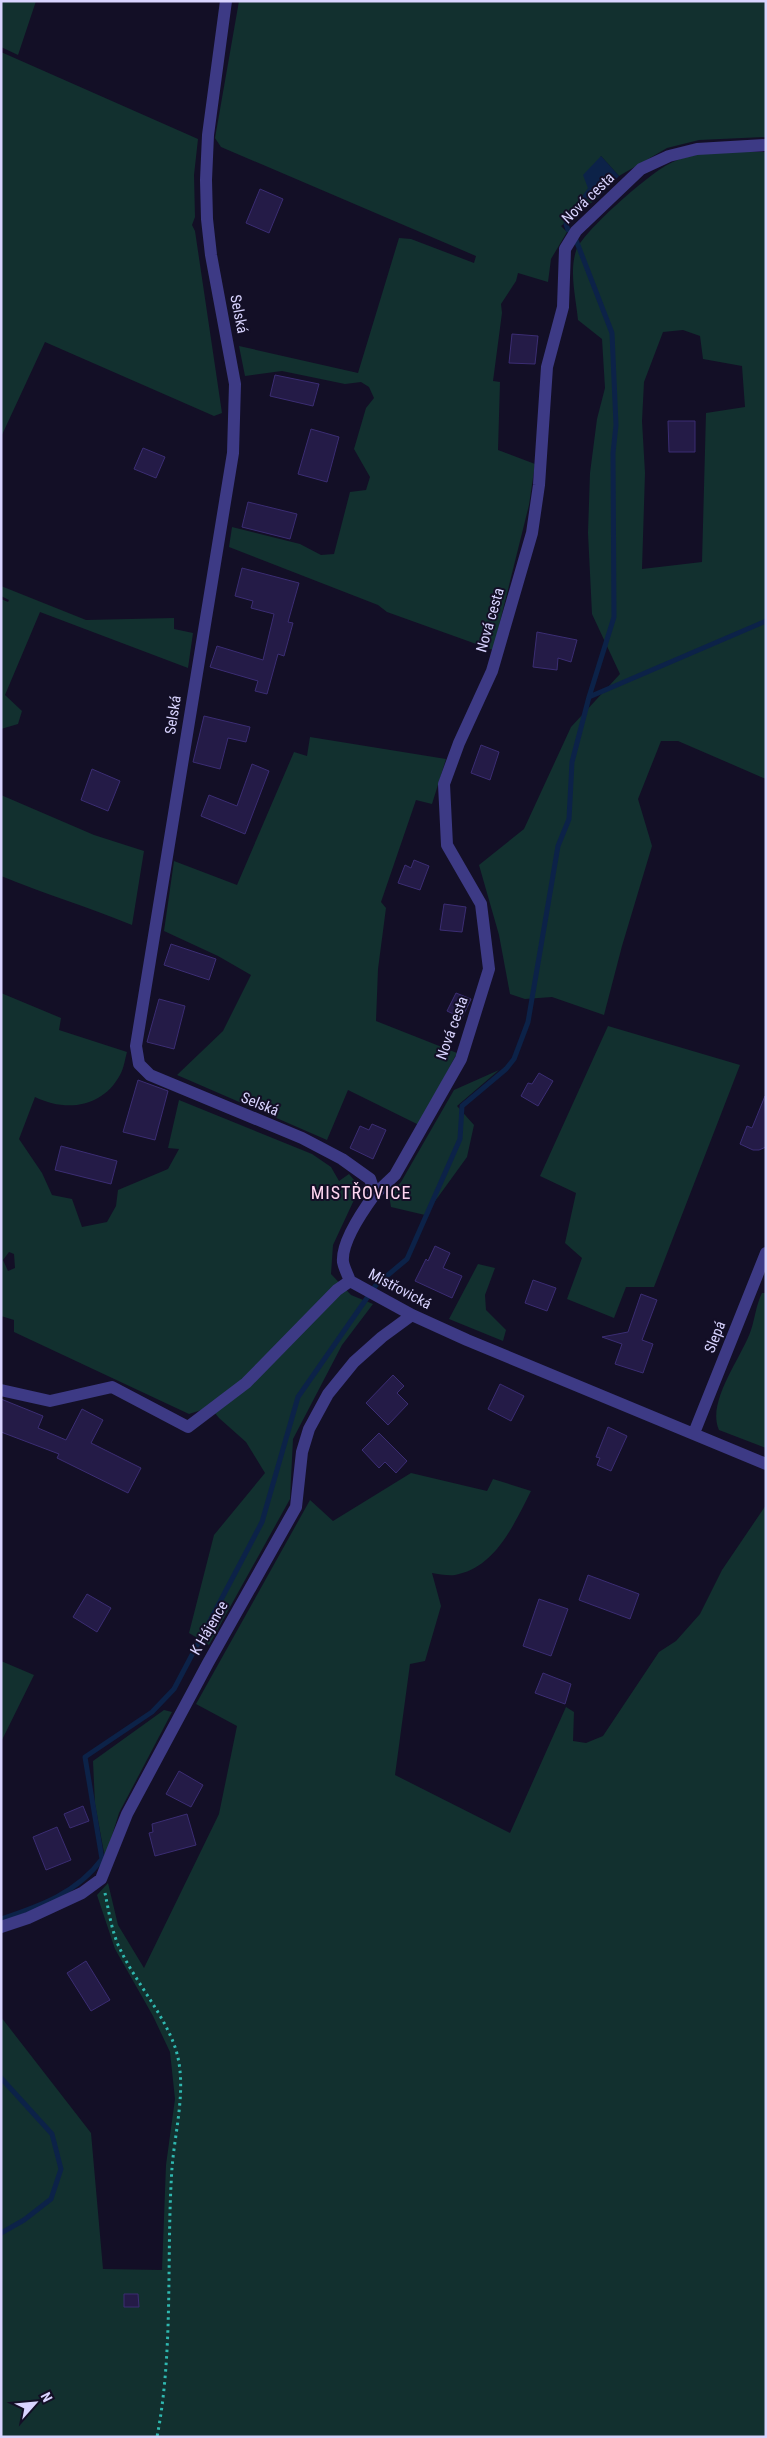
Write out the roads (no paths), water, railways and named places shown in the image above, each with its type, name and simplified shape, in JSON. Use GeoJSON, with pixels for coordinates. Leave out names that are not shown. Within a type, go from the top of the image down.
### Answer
{"type":"FeatureCollection","features":[{"type":"Feature","properties":{"kind":"street","name":"Selská"},"geometry":{"type":"LineString","coordinates":[[226,1],[208,135],[206,180],[207,219],[211,255],[235,384],[233,453],[136,1046],[139,1064],[150,1075],[302,1138],[342,1159],[370,1179],[376,1194]]}},
{"type":"Feature","properties":{"kind":"street","name":"Nová cesta"},"geometry":{"type":"LineString","coordinates":[[376,1194],[395,1175],[461,1060],[490,969],[481,904],[447,845],[444,784],[459,743],[492,671],[532,533],[538,485],[547,366],[563,306],[565,249],[576,231],[641,169],[669,156],[697,149],[766,146]]}},
{"type":"Feature","properties":{"kind":"street"},"geometry":{"type":"LineString","coordinates":[[350,1281],[343,1261],[349,1237],[361,1213],[376,1194]]}},
{"type":"Feature","properties":{"kind":"street","name":"Slepá"},"geometry":{"type":"LineString","coordinates":[[694,1433],[766,1253]]}},
{"type":"Feature","properties":{"kind":"street","name":"Mistřovická"},"geometry":{"type":"LineString","coordinates":[[1,1390],[50,1401],[112,1387],[188,1427],[246,1383],[337,1290],[350,1281],[412,1315],[538,1370],[766,1464]]}},
{"type":"Feature","properties":{"kind":"street","name":"K Hájence"},"geometry":{"type":"LineString","coordinates":[[1,1927],[28,1918],[82,1893],[101,1879],[127,1814],[208,1663],[296,1507],[302,1452],[309,1429],[328,1394],[354,1362],[382,1337],[412,1315]]}},
{"type":"Feature","properties":{"kind":"water"},"geometry":{"type":"Polygon","coordinates":[[[601,156],[619,176],[599,197],[589,191],[583,175],[601,156]]]}},
{"type":"Feature","properties":{"kind":"waterway"},"geometry":{"type":"LineString","coordinates":[[568,230],[566,224],[589,191]]}},
{"type":"Feature","properties":{"kind":"waterway"},"geometry":{"type":"LineString","coordinates":[[576,240],[612,333],[616,425],[613,453],[614,617],[589,697]]}},
{"type":"Feature","properties":{"kind":"waterway"},"geometry":{"type":"LineString","coordinates":[[1,1919],[57,1897],[81,1881],[102,1859],[85,1757],[152,1712],[174,1689],[262,1522],[298,1397],[376,1285],[407,1259],[460,1139],[462,1106],[506,1069],[514,1059],[528,1022],[558,846],[569,819],[572,762],[589,697],[766,621]]}},
{"type":"Feature","properties":{"kind":"waterway"},"geometry":{"type":"LineString","coordinates":[[1,2078],[52,2134],[61,2169],[51,2199],[24,2220],[1,2233]]}},
{"type":"Feature","properties":{"kind":"district","name":"MISTŘOVICE"},"geometry":{"type":"Point","coordinates":[361,1192]}}]}
